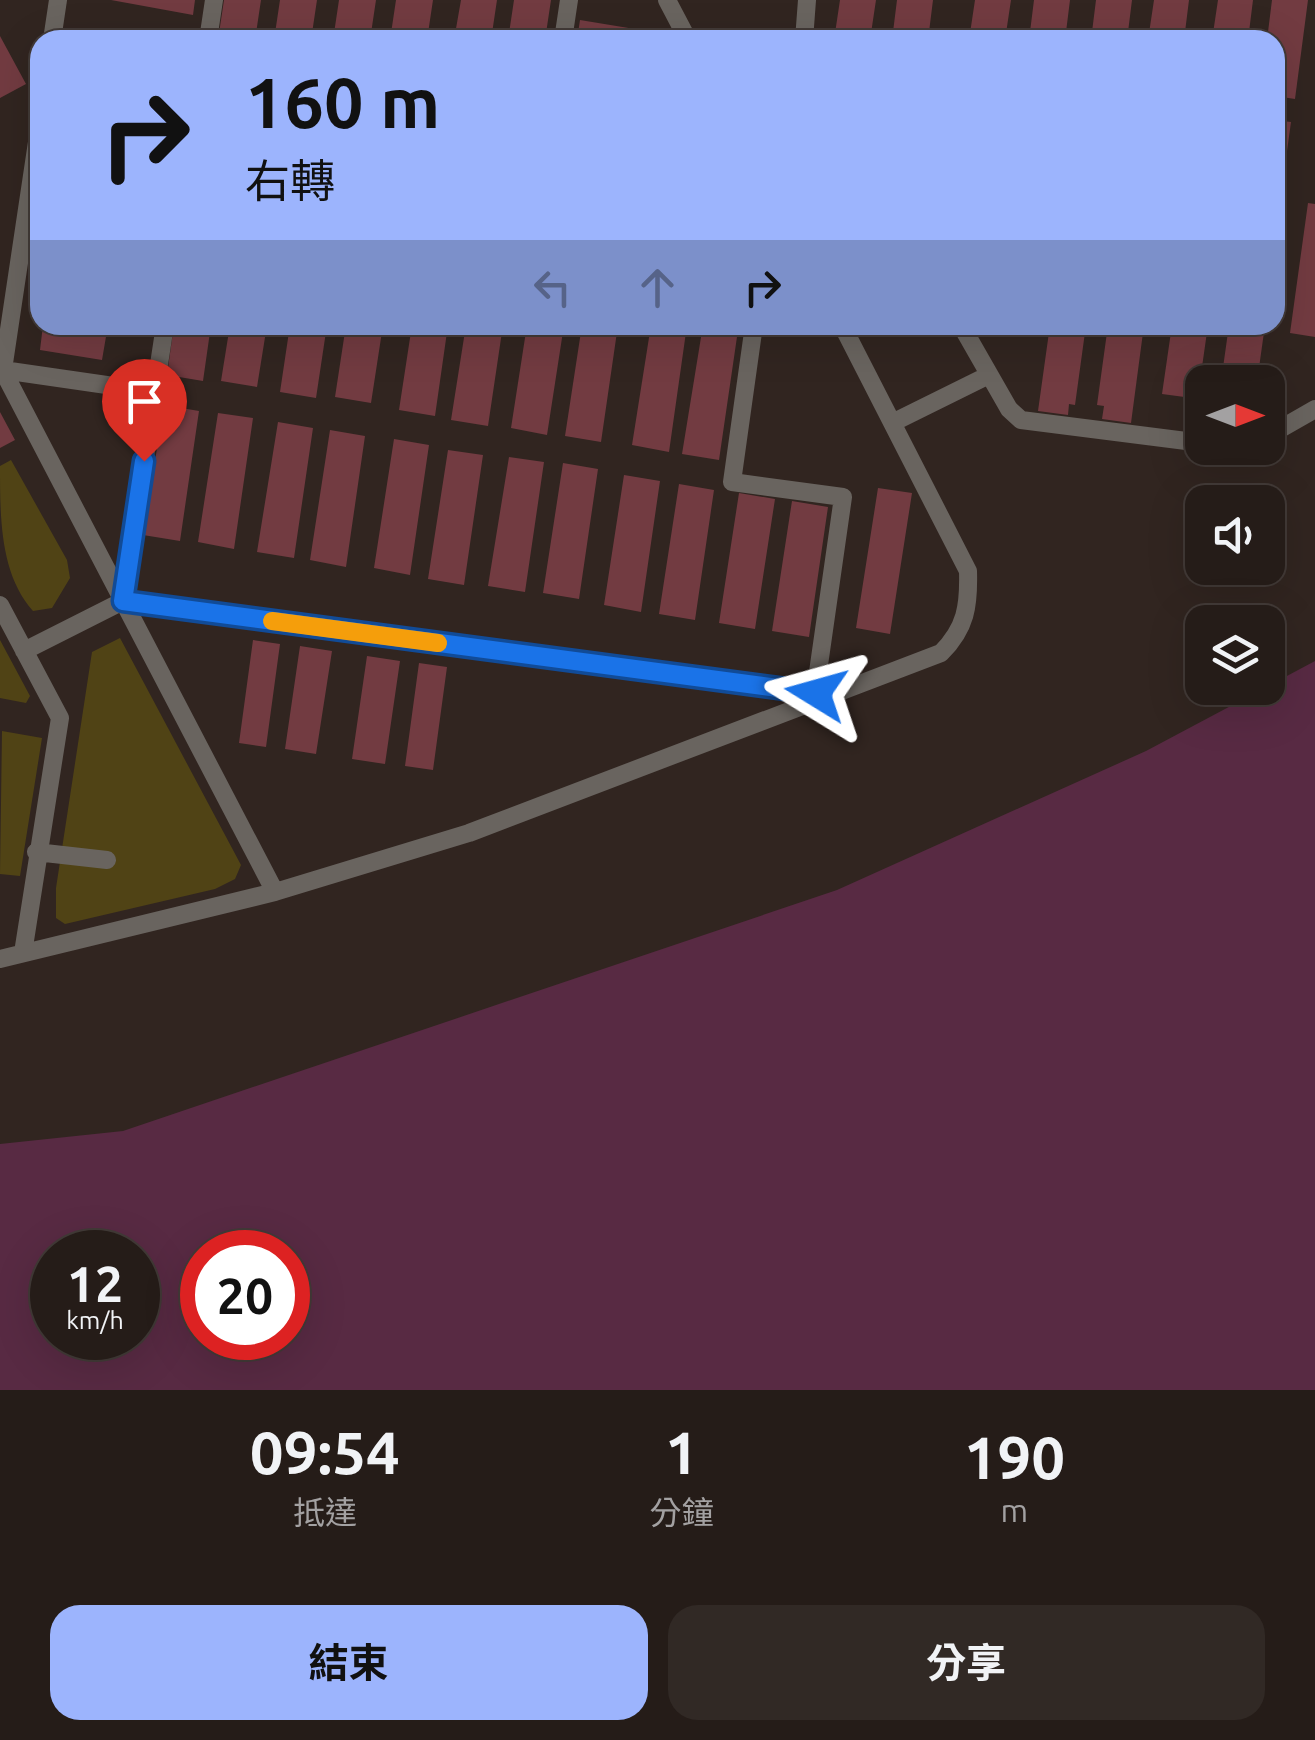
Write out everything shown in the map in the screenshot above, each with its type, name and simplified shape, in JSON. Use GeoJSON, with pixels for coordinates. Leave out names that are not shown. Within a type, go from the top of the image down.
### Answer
{"type":"FeatureCollection","features":[{"type":"Feature","properties":{"kind":"lane"},"geometry":{"type":"LineString","coordinates":[[54,30],[58,0]]}},
{"type":"Feature","properties":{"kind":"lane"},"geometry":{"type":"LineString","coordinates":[[210,30],[214,0]]}},
{"type":"Feature","properties":{"kind":"lane"},"geometry":{"type":"LineString","coordinates":[[564,30],[568,0]]}},
{"type":"Feature","properties":{"kind":"lane"},"geometry":{"type":"LineString","coordinates":[[667,0],[683,30]]}},
{"type":"Feature","properties":{"kind":"lane"},"geometry":{"type":"LineString","coordinates":[[805,30],[807,0]]}},
{"type":"Feature","properties":{"kind":"lane"},"geometry":{"type":"LineString","coordinates":[[30,185],[1,367],[274,892]]}},
{"type":"Feature","properties":{"kind":"lane"},"geometry":{"type":"LineString","coordinates":[[123,601],[164,335]]}},
{"type":"Feature","properties":{"kind":"lane"},"geometry":{"type":"LineString","coordinates":[[753,335],[732,482],[842,498],[818,698]]}},
{"type":"Feature","properties":{"kind":"lane"},"geometry":{"type":"LineString","coordinates":[[0,959],[274,892],[469,833],[941,653],[960,634],[969,604],[968,571],[847,335]]}},
{"type":"Feature","properties":{"kind":"lane"},"geometry":{"type":"LineString","coordinates":[[967,335],[1008,410],[1021,420],[1185,442]]}},
{"type":"Feature","properties":{"kind":"lane"},"geometry":{"type":"LineString","coordinates":[[1,367],[155,392]]}},
{"type":"Feature","properties":{"kind":"lane"},"geometry":{"type":"LineString","coordinates":[[894,422],[989,374]]}},
{"type":"Feature","properties":{"kind":"lane"},"geometry":{"type":"LineString","coordinates":[[1285,426],[1315,409]]}},
{"type":"Feature","properties":{"kind":"lane"},"geometry":{"type":"LineString","coordinates":[[24,651],[123,601],[818,698]]}},
{"type":"Feature","properties":{"kind":"lane"},"geometry":{"type":"LineString","coordinates":[[0,605],[60,718],[23,954]]}},
{"type":"Feature","properties":{"kind":"lane"},"geometry":{"type":"LineString","coordinates":[[36,852],[106,860]]}},
{"type":"Feature","properties":{"kind":"shaded area"},"geometry":{"type":"Polygon","coordinates":[[[11,460],[67,560],[70,578],[52,608],[33,611],[8,563],[0,466],[11,460]]]}},
{"type":"Feature","properties":{"kind":"shaded area"},"geometry":{"type":"Polygon","coordinates":[[[120,638],[241,865],[235,879],[215,889],[65,924],[56,918],[56,888],[92,652],[120,638]]]}},
{"type":"Feature","properties":{"kind":"shaded area"},"geometry":{"type":"Polygon","coordinates":[[[0,640],[30,696],[26,703],[0,698],[0,640]]]}},
{"type":"Feature","properties":{"kind":"shaded area"},"geometry":{"type":"Polygon","coordinates":[[[1315,661],[1315,1390],[0,1390],[0,1144],[123,1131],[837,890],[1146,751],[1232,705],[1285,705],[1285,677],[1315,661]]]}},
{"type":"Feature","properties":{"kind":"shaded area"},"geometry":{"type":"Polygon","coordinates":[[[2,731],[42,738],[20,876],[0,874],[2,731]]]}},
{"type":"Feature","properties":{"kind":"building"},"geometry":{"type":"Polygon","coordinates":[[[111,0],[195,0],[193,15],[111,0]]]}},
{"type":"Feature","properties":{"kind":"building"},"geometry":{"type":"Polygon","coordinates":[[[224,0],[261,0],[256,30],[220,30],[224,0]]]}},
{"type":"Feature","properties":{"kind":"building"},"geometry":{"type":"Polygon","coordinates":[[[280,0],[317,0],[312,30],[276,30],[280,0]]]}},
{"type":"Feature","properties":{"kind":"building"},"geometry":{"type":"Polygon","coordinates":[[[339,0],[376,0],[372,30],[334,30],[339,0]]]}},
{"type":"Feature","properties":{"kind":"building"},"geometry":{"type":"Polygon","coordinates":[[[396,0],[433,0],[428,30],[392,30],[396,0]]]}},
{"type":"Feature","properties":{"kind":"building"},"geometry":{"type":"Polygon","coordinates":[[[461,0],[497,0],[492,30],[456,30],[461,0]]]}},
{"type":"Feature","properties":{"kind":"building"},"geometry":{"type":"Polygon","coordinates":[[[514,0],[551,0],[546,30],[510,30],[514,0]]]}},
{"type":"Feature","properties":{"kind":"building"},"geometry":{"type":"Polygon","coordinates":[[[840,0],[876,0],[872,30],[836,30],[840,0]]]}},
{"type":"Feature","properties":{"kind":"building"},"geometry":{"type":"Polygon","coordinates":[[[897,0],[933,0],[929,30],[893,30],[897,0]]]}},
{"type":"Feature","properties":{"kind":"building"},"geometry":{"type":"Polygon","coordinates":[[[975,0],[1011,0],[1006,30],[970,30],[975,0]]]}},
{"type":"Feature","properties":{"kind":"building"},"geometry":{"type":"Polygon","coordinates":[[[1034,0],[1070,0],[1066,30],[1030,30],[1034,0]]]}},
{"type":"Feature","properties":{"kind":"building"},"geometry":{"type":"Polygon","coordinates":[[[1096,0],[1132,0],[1128,30],[1092,30],[1096,0]]]}},
{"type":"Feature","properties":{"kind":"building"},"geometry":{"type":"Polygon","coordinates":[[[1154,0],[1189,0],[1185,30],[1150,30],[1154,0]]]}},
{"type":"Feature","properties":{"kind":"building"},"geometry":{"type":"Polygon","coordinates":[[[1218,0],[1253,0],[1249,30],[1214,30],[1218,0]]]}},
{"type":"Feature","properties":{"kind":"building"},"geometry":{"type":"Polygon","coordinates":[[[1272,0],[1308,0],[1295,99],[1285,98],[1285,30],[1268,30],[1272,0]]]}},
{"type":"Feature","properties":{"kind":"building"},"geometry":{"type":"Polygon","coordinates":[[[580,20],[641,30],[578,30],[580,20]]]}},
{"type":"Feature","properties":{"kind":"building"},"geometry":{"type":"Polygon","coordinates":[[[0,36],[26,84],[0,98],[0,36]]]}},
{"type":"Feature","properties":{"kind":"building"},"geometry":{"type":"Polygon","coordinates":[[[1285,121],[1291,122],[1285,166],[1285,121]]]}},
{"type":"Feature","properties":{"kind":"building"},"geometry":{"type":"Polygon","coordinates":[[[1308,203],[1315,204],[1315,337],[1290,333],[1308,203]]]}},
{"type":"Feature","properties":{"kind":"building"},"geometry":{"type":"Polygon","coordinates":[[[42,335],[106,335],[102,360],[40,350],[42,335]]]}},
{"type":"Feature","properties":{"kind":"building"},"geometry":{"type":"Polygon","coordinates":[[[173,335],[210,335],[203,381],[167,375],[173,335]]]}},
{"type":"Feature","properties":{"kind":"building"},"geometry":{"type":"Polygon","coordinates":[[[228,335],[265,335],[257,387],[221,381],[228,335]]]}},
{"type":"Feature","properties":{"kind":"building"},"geometry":{"type":"Polygon","coordinates":[[[289,335],[325,335],[316,398],[280,392],[289,335]]]}},
{"type":"Feature","properties":{"kind":"building"},"geometry":{"type":"Polygon","coordinates":[[[344,335],[381,335],[371,403],[335,397],[344,335]]]}},
{"type":"Feature","properties":{"kind":"building"},"geometry":{"type":"Polygon","coordinates":[[[410,335],[447,335],[435,416],[399,410],[410,335]]]}},
{"type":"Feature","properties":{"kind":"building"},"geometry":{"type":"Polygon","coordinates":[[[464,335],[502,335],[488,426],[451,420],[464,335]]]}},
{"type":"Feature","properties":{"kind":"building"},"geometry":{"type":"Polygon","coordinates":[[[525,335],[562,335],[547,435],[511,428],[525,335]]]}},
{"type":"Feature","properties":{"kind":"building"},"geometry":{"type":"Polygon","coordinates":[[[580,335],[617,335],[601,442],[565,436],[580,335]]]}},
{"type":"Feature","properties":{"kind":"building"},"geometry":{"type":"Polygon","coordinates":[[[649,335],[686,335],[669,452],[632,445],[649,335]]]}},
{"type":"Feature","properties":{"kind":"building"},"geometry":{"type":"Polygon","coordinates":[[[701,335],[737,335],[719,460],[682,454],[701,335]]]}},
{"type":"Feature","properties":{"kind":"building"},"geometry":{"type":"Polygon","coordinates":[[[1049,335],[1085,335],[1075,405],[1069,404],[1068,415],[1038,411],[1049,335]]]}},
{"type":"Feature","properties":{"kind":"building"},"geometry":{"type":"Polygon","coordinates":[[[1107,335],[1143,335],[1131,423],[1102,419],[1104,406],[1097,405],[1107,335]]]}},
{"type":"Feature","properties":{"kind":"building"},"geometry":{"type":"Polygon","coordinates":[[[1171,335],[1207,335],[1202,365],[1185,365],[1185,397],[1162,394],[1171,335]]]}},
{"type":"Feature","properties":{"kind":"building"},"geometry":{"type":"Polygon","coordinates":[[[1228,335],[1264,335],[1259,365],[1223,365],[1228,335]]]}},
{"type":"Feature","properties":{"kind":"building"},"geometry":{"type":"Polygon","coordinates":[[[164,405],[199,411],[180,541],[143,535],[164,405]]]}},
{"type":"Feature","properties":{"kind":"building"},"geometry":{"type":"Polygon","coordinates":[[[0,412],[15,440],[0,448],[0,412]]]}},
{"type":"Feature","properties":{"kind":"building"},"geometry":{"type":"Polygon","coordinates":[[[218,413],[253,418],[234,549],[198,542],[218,413]]]}},
{"type":"Feature","properties":{"kind":"building"},"geometry":{"type":"Polygon","coordinates":[[[278,422],[313,428],[294,558],[257,552],[278,422]]]}},
{"type":"Feature","properties":{"kind":"building"},"geometry":{"type":"Polygon","coordinates":[[[330,430],[365,436],[346,567],[310,560],[330,430]]]}},
{"type":"Feature","properties":{"kind":"building"},"geometry":{"type":"Polygon","coordinates":[[[394,439],[429,445],[410,575],[374,568],[394,439]]]}},
{"type":"Feature","properties":{"kind":"building"},"geometry":{"type":"Polygon","coordinates":[[[448,450],[483,455],[464,585],[428,579],[448,450]]]}},
{"type":"Feature","properties":{"kind":"building"},"geometry":{"type":"Polygon","coordinates":[[[509,457],[544,462],[525,592],[488,586],[509,457]]]}},
{"type":"Feature","properties":{"kind":"building"},"geometry":{"type":"Polygon","coordinates":[[[563,463],[598,469],[579,599],[543,593],[563,463]]]}},
{"type":"Feature","properties":{"kind":"building"},"geometry":{"type":"Polygon","coordinates":[[[624,475],[660,481],[641,612],[604,605],[624,475]]]}},
{"type":"Feature","properties":{"kind":"building"},"geometry":{"type":"Polygon","coordinates":[[[679,484],[714,490],[695,620],[659,614],[679,484]]]}},
{"type":"Feature","properties":{"kind":"building"},"geometry":{"type":"Polygon","coordinates":[[[878,488],[912,493],[890,634],[856,628],[878,488]]]}},
{"type":"Feature","properties":{"kind":"building"},"geometry":{"type":"Polygon","coordinates":[[[739,493],[775,499],[755,629],[719,623],[739,493]]]}},
{"type":"Feature","properties":{"kind":"building"},"geometry":{"type":"Polygon","coordinates":[[[792,501],[828,507],[809,637],[772,631],[792,501]]]}},
{"type":"Feature","properties":{"kind":"building"},"geometry":{"type":"Polygon","coordinates":[[[253,640],[280,644],[266,747],[239,743],[253,640]]]}},
{"type":"Feature","properties":{"kind":"building"},"geometry":{"type":"Polygon","coordinates":[[[300,646],[332,651],[316,754],[285,749],[300,646]]]}},
{"type":"Feature","properties":{"kind":"building"},"geometry":{"type":"Polygon","coordinates":[[[367,656],[400,661],[385,764],[352,759],[367,656]]]}},
{"type":"Feature","properties":{"kind":"building"},"geometry":{"type":"Polygon","coordinates":[[[419,663],[447,667],[433,770],[405,766],[419,663]]]}},
{"type":"Feature","properties":{"kind":"slow traffic"},"geometry":{"type":"LineString","coordinates":[[272,621],[438,643]]}},
{"type":"Feature","properties":{"kind":"route"},"geometry":{"type":"LineString","coordinates":[[144,461],[123,601],[816,693]]}}]}
